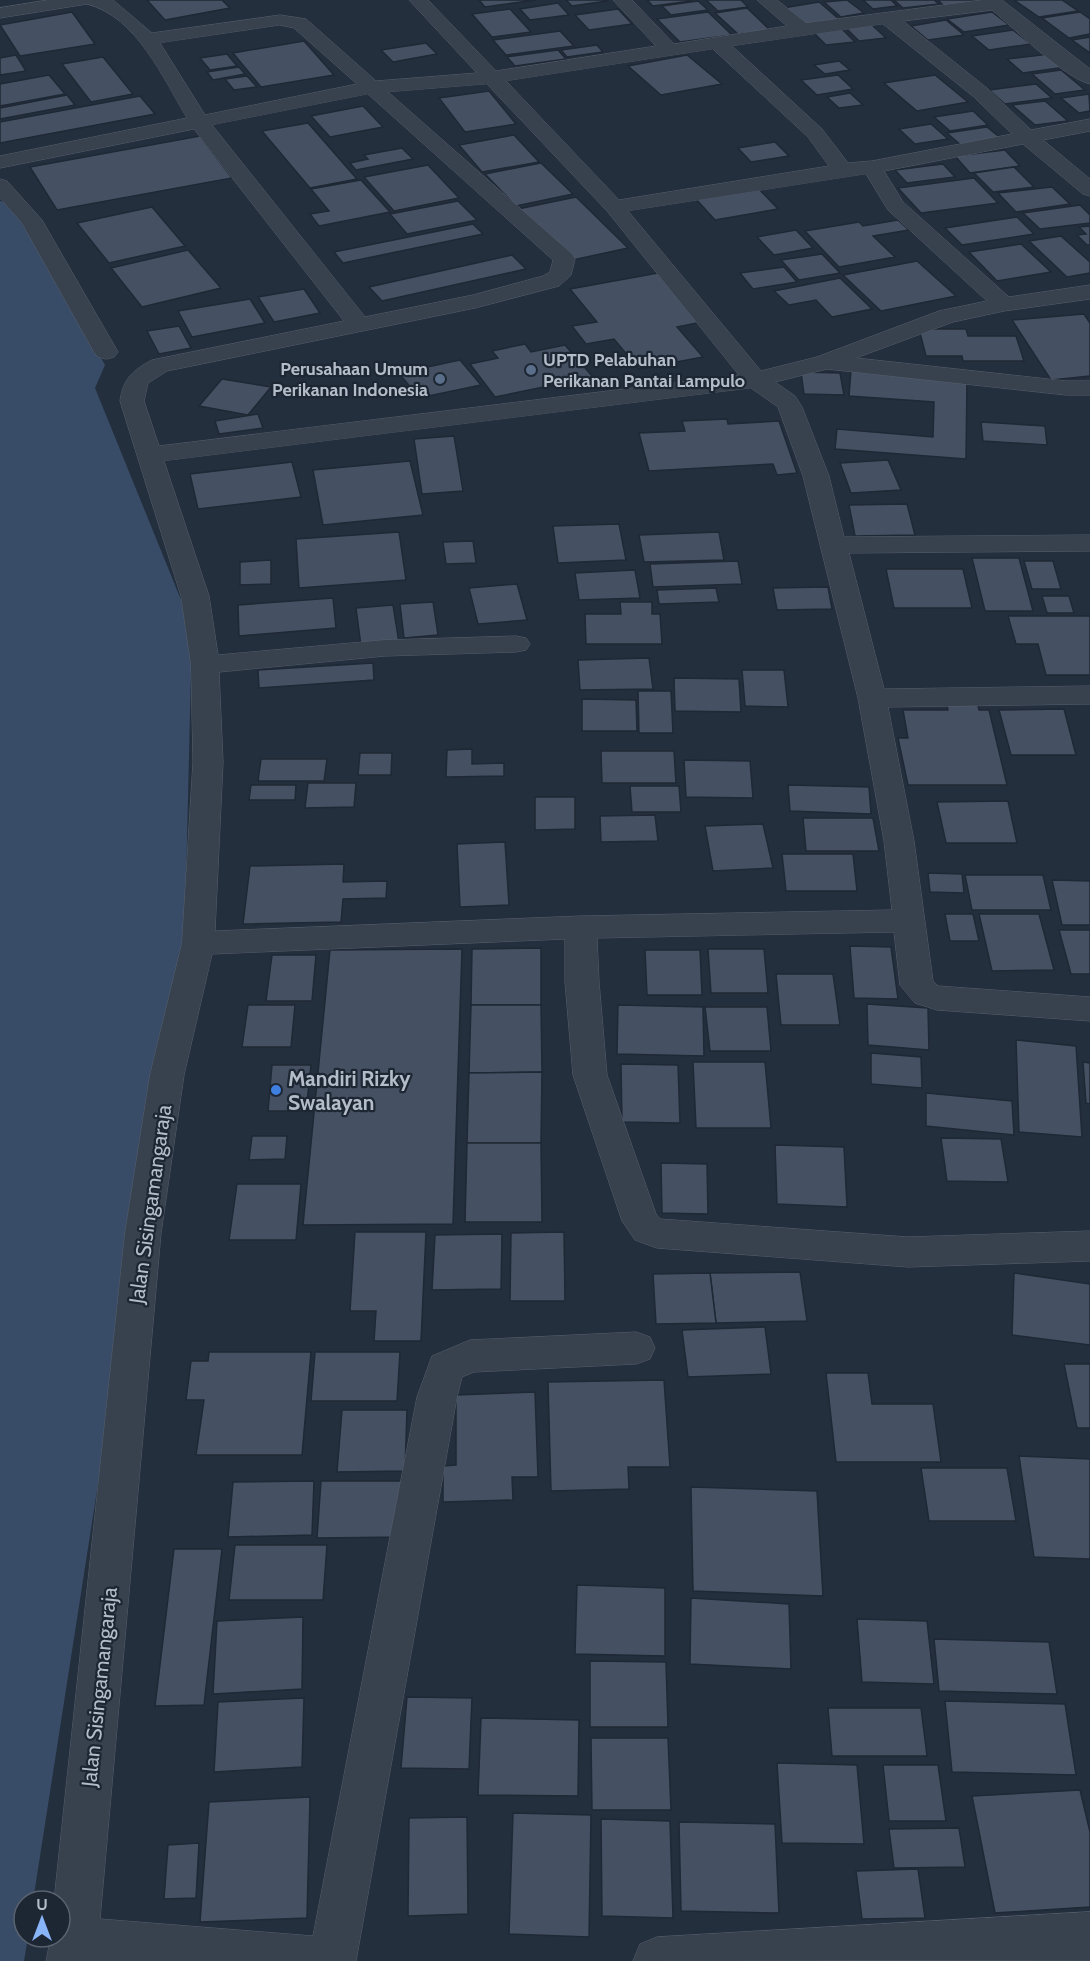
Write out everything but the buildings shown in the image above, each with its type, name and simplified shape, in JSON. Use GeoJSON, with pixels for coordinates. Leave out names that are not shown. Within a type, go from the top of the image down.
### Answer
{"type":"FeatureCollection","features":[{"type":"Feature","properties":{"kind":"street"},"geometry":{"type":"LineString","coordinates":[[0,13],[82,0]]}},
{"type":"Feature","properties":{"kind":"street"},"geometry":{"type":"LineString","coordinates":[[93,0],[105,3],[121,14],[148,39],[200,123],[358,323]]}},
{"type":"Feature","properties":{"kind":"street"},"geometry":{"type":"LineString","coordinates":[[418,0],[614,207],[756,380],[786,401],[790,407],[816,476],[872,698],[899,841],[917,985],[927,995],[937,998],[1090,1009]]}},
{"type":"Feature","properties":{"kind":"street"},"geometry":{"type":"LineString","coordinates":[[622,0],[670,50]]}},
{"type":"Feature","properties":{"kind":"street"},"geometry":{"type":"LineString","coordinates":[[766,0],[802,29]]}},
{"type":"Feature","properties":{"kind":"street"},"geometry":{"type":"LineString","coordinates":[[0,162],[372,87],[491,78],[802,29],[993,2],[1065,61],[1090,78]]}},
{"type":"Feature","properties":{"kind":"street"},"geometry":{"type":"LineString","coordinates":[[887,18],[981,93],[1027,137],[1090,190]]}},
{"type":"Feature","properties":{"kind":"street"},"geometry":{"type":"LineString","coordinates":[[148,39],[293,20],[300,23],[372,87]]}},
{"type":"Feature","properties":{"kind":"street"},"geometry":{"type":"LineString","coordinates":[[717,42],[815,133],[842,170]]}},
{"type":"Feature","properties":{"kind":"street","name":"Jalan Sisingamangaraja"},"geometry":{"type":"LineString","coordinates":[[72,1951],[143,1233],[167,1075],[198,943],[208,762],[205,665],[195,596],[132,401],[134,385],[146,373],[160,366],[358,323],[475,301],[551,281],[560,275],[564,259],[372,87]]}},
{"type":"Feature","properties":{"kind":"street"},"geometry":{"type":"LineString","coordinates":[[614,207],[872,167],[1090,125]]}},
{"type":"Feature","properties":{"kind":"street"},"geometry":{"type":"LineString","coordinates":[[872,167],[896,206],[1004,304]]}},
{"type":"Feature","properties":{"kind":"street"},"geometry":{"type":"LineString","coordinates":[[0,186],[31,220],[106,352]]}},
{"type":"Feature","properties":{"kind":"street"},"geometry":{"type":"LineString","coordinates":[[148,455],[756,380],[825,362],[947,316],[1004,304],[1090,291]]}},
{"type":"Feature","properties":{"kind":"street"},"geometry":{"type":"LineString","coordinates":[[825,362],[1066,388],[1090,388]]}},
{"type":"Feature","properties":{"kind":"street"},"geometry":{"type":"LineString","coordinates":[[833,545],[1090,543]]}},
{"type":"Feature","properties":{"kind":"street"},"geometry":{"type":"LineString","coordinates":[[205,665],[385,648],[516,644]]}},
{"type":"Feature","properties":{"kind":"street"},"geometry":{"type":"LineString","coordinates":[[872,698],[1090,695]]}},
{"type":"Feature","properties":{"kind":"street"},"geometry":{"type":"LineString","coordinates":[[198,943],[581,927],[908,921]]}},
{"type":"Feature","properties":{"kind":"street"},"geometry":{"type":"LineString","coordinates":[[581,927],[582,982],[590,1075],[640,1221],[648,1230],[657,1233],[908,1252],[1090,1246]]}},
{"type":"Feature","properties":{"kind":"street"},"geometry":{"type":"LineString","coordinates":[[332,1961],[437,1397],[446,1368],[470,1356],[636,1348]]}},
{"type":"Feature","properties":{"kind":"street"},"geometry":{"type":"LineString","coordinates":[[657,1961],[721,1960],[1090,1936]]}},
{"type":"Feature","properties":{"kind":"street"},"geometry":{"type":"LineString","coordinates":[[72,1951],[321,1961]]}},
{"type":"Feature","properties":{"kind":"water"},"geometry":{"type":"Polygon","coordinates":[[[0,201],[10,203],[105,365],[95,388],[192,627],[185,926],[35,1889],[12,1889],[12,1949],[26,1949],[24,1961],[0,1961],[0,201]]]}},
{"type":"Feature","properties":{"kind":"place","name":"UPTD Pelabuhan Perikanan Pantai Lampulo"},"geometry":{"type":"Point","coordinates":[531,370]}},
{"type":"Feature","properties":{"kind":"place","name":"Perusahaan Umum Perikanan Indonesia"},"geometry":{"type":"Point","coordinates":[440,379]}},
{"type":"Feature","properties":{"kind":"place","name":"Mandiri Rizky Swalayan"},"geometry":{"type":"Point","coordinates":[276,1090]}}]}
